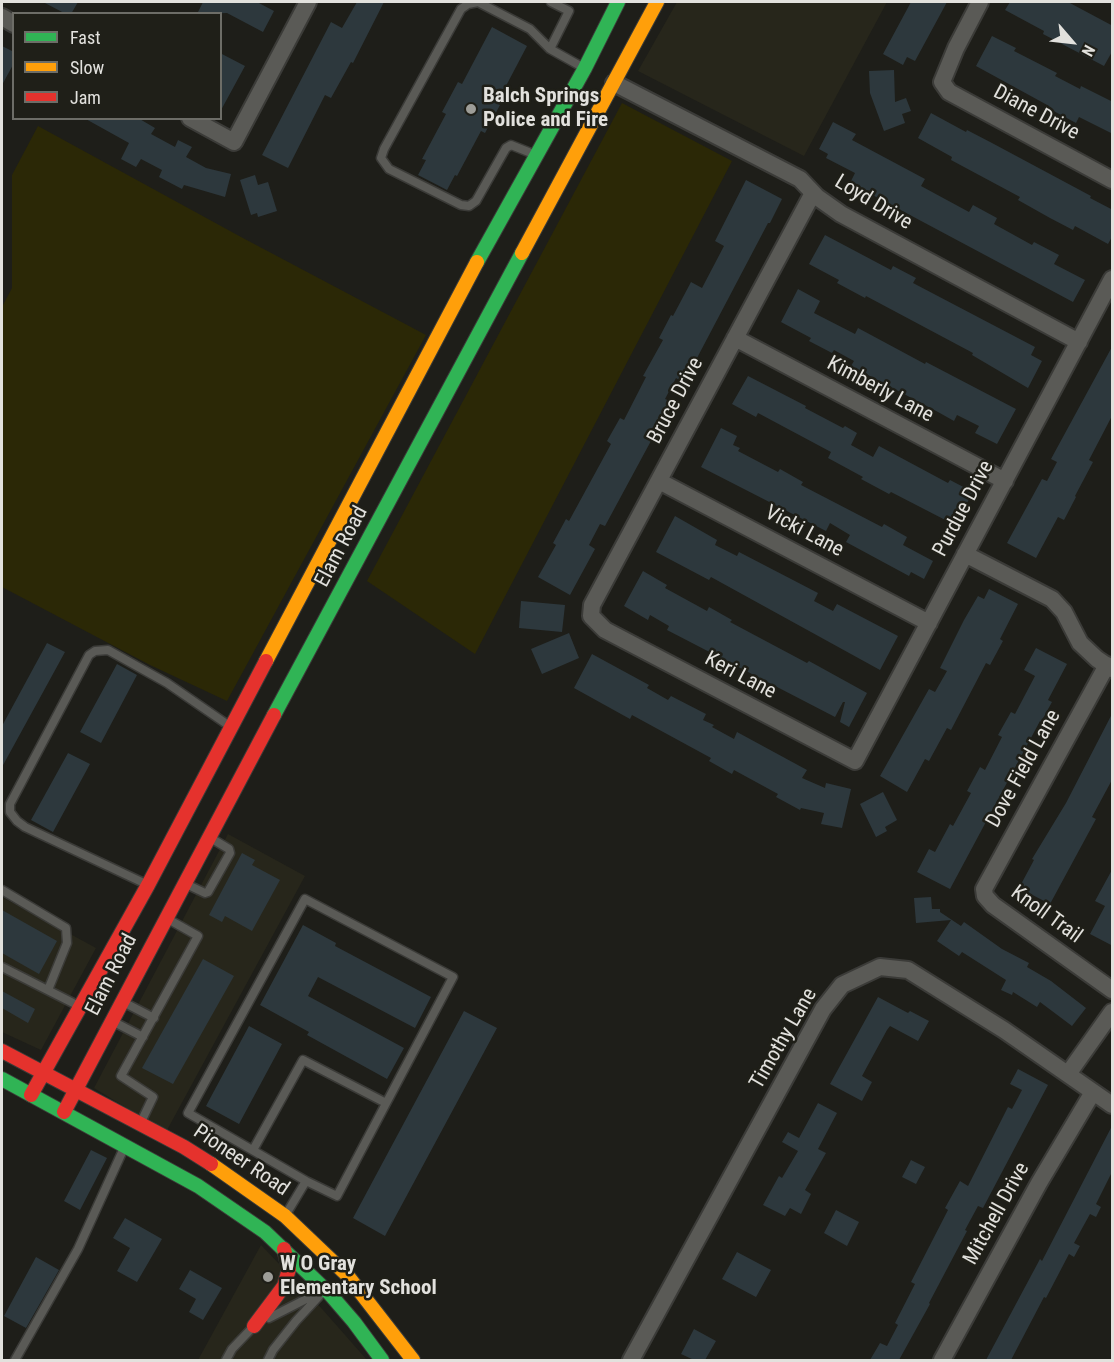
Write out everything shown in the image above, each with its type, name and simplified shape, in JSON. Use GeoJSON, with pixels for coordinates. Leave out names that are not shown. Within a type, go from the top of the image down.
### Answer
{"type":"FeatureCollection","features":[{"type":"Feature","properties":{"kind":"main road","name":"Elam Road"},"geometry":{"type":"LineString","coordinates":[[32,1095],[80,1006],[161,893],[231,727],[320,596],[552,164],[584,103],[585,68],[618,2]]}},
{"type":"Feature","properties":{"kind":"main road","name":"Elam Road"},"geometry":{"type":"LineString","coordinates":[[161,893],[184,883],[209,837],[462,290],[552,164],[584,103],[614,83],[657,2]]}},
{"type":"Feature","properties":{"kind":"main road","name":"Elam Road"},"geometry":{"type":"LineString","coordinates":[[64,1112],[166,917],[161,893]]}},
{"type":"Feature","properties":{"kind":"main road","name":"Pioneer Road"},"geometry":{"type":"LineString","coordinates":[[2,1051],[184,1147],[226,1173],[285,1216],[347,1275],[413,1360]]}},
{"type":"Feature","properties":{"kind":"main road"},"geometry":{"type":"LineString","coordinates":[[2,1079],[198,1186],[269,1236],[325,1289],[354,1322],[382,1360]]}},
{"type":"Feature","properties":{"kind":"main road"},"geometry":{"type":"LineString","coordinates":[[269,1236],[285,1216]]}},
{"type":"Feature","properties":{"kind":"main road"},"geometry":{"type":"LineString","coordinates":[[254,1326],[284,1286],[289,1269],[284,1249]]}},
{"type":"Feature","properties":{"kind":"main road"},"geometry":{"type":"LineString","coordinates":[[325,1289],[340,1288],[347,1292],[374,1322],[402,1360]]}},
{"type":"Feature","properties":{"kind":"street"},"geometry":{"type":"LineString","coordinates":[[194,120],[234,142],[308,2]]}},
{"type":"Feature","properties":{"kind":"street","name":"Diane Drive"},"geometry":{"type":"LineString","coordinates":[[980,2],[956,48],[942,82],[949,92],[1113,180]]}},
{"type":"Feature","properties":{"kind":"street","name":"Loyd Drive"},"geometry":{"type":"LineString","coordinates":[[614,83],[800,180],[841,214],[1079,342]]}},
{"type":"Feature","properties":{"kind":"street","name":"Bruce Drive"},"geometry":{"type":"LineString","coordinates":[[604,630],[591,616],[592,605],[813,193]]}},
{"type":"Feature","properties":{"kind":"street","name":"Purdue Drive"},"geometry":{"type":"LineString","coordinates":[[855,761],[1113,279]]}},
{"type":"Feature","properties":{"kind":"street","name":"Kimberly Lane"},"geometry":{"type":"LineString","coordinates":[[735,339],[1005,481]]}},
{"type":"Feature","properties":{"kind":"street","name":"Vicki Lane"},"geometry":{"type":"LineString","coordinates":[[659,481],[928,623]]}},
{"type":"Feature","properties":{"kind":"street"},"geometry":{"type":"LineString","coordinates":[[966,554],[1052,599],[1064,612],[1080,643],[1097,659],[1110,667]]}},
{"type":"Feature","properties":{"kind":"street","name":"Keri Lane"},"geometry":{"type":"LineString","coordinates":[[604,630],[855,761]]}},
{"type":"Feature","properties":{"kind":"street","name":"Dove Field Lane"},"geometry":{"type":"LineString","coordinates":[[984,896],[984,889],[1110,667]]}},
{"type":"Feature","properties":{"kind":"street","name":"Knoll Trail"},"geometry":{"type":"LineString","coordinates":[[984,896],[993,905],[1113,990]]}},
{"type":"Feature","properties":{"kind":"street","name":"Timothy Lane"},"geometry":{"type":"LineString","coordinates":[[631,1360],[823,1009],[842,985],[880,967],[908,970],[1004,1030],[1113,1105]]}},
{"type":"Feature","properties":{"kind":"street"},"geometry":{"type":"LineString","coordinates":[[1068,1074],[1113,1012]]}},
{"type":"Feature","properties":{"kind":"street","name":"Mitchell Drive"},"geometry":{"type":"LineString","coordinates":[[942,1360],[1039,1183],[1093,1092]]}},
{"type":"Feature","properties":{"kind":"lane"},"geometry":{"type":"LineString","coordinates":[[552,164],[511,145],[506,148],[476,201],[469,206],[461,205],[389,169],[381,158],[461,9],[468,4],[478,2],[530,30],[550,49],[585,68]]}},
{"type":"Feature","properties":{"kind":"lane"},"geometry":{"type":"LineString","coordinates":[[551,2],[569,11]]}},
{"type":"Feature","properties":{"kind":"lane"},"geometry":{"type":"LineString","coordinates":[[550,49],[574,2]]}},
{"type":"Feature","properties":{"kind":"lane"},"geometry":{"type":"LineString","coordinates":[[161,893],[26,827],[10,812],[10,804],[89,655],[95,651],[108,650],[167,684],[231,727]]}},
{"type":"Feature","properties":{"kind":"lane"},"geometry":{"type":"LineString","coordinates":[[184,883],[205,893],[208,892],[230,852],[229,849],[209,837]]}},
{"type":"Feature","properties":{"kind":"lane"},"geometry":{"type":"LineString","coordinates":[[2,890],[62,923],[66,928],[67,944],[48,990]]}},
{"type":"Feature","properties":{"kind":"lane"},"geometry":{"type":"LineString","coordinates":[[305,899],[453,976],[337,1196],[253,1150],[189,1113],[305,899]]}},
{"type":"Feature","properties":{"kind":"lane"},"geometry":{"type":"LineString","coordinates":[[140,1124],[153,1097],[121,1076],[198,936],[166,917]]}},
{"type":"Feature","properties":{"kind":"lane"},"geometry":{"type":"LineString","coordinates":[[2,967],[80,1006]]}},
{"type":"Feature","properties":{"kind":"lane"},"geometry":{"type":"LineString","coordinates":[[122,1001],[154,1018]]}},
{"type":"Feature","properties":{"kind":"lane"},"geometry":{"type":"LineString","coordinates":[[112,1021],[143,1037]]}},
{"type":"Feature","properties":{"kind":"lane"},"geometry":{"type":"LineString","coordinates":[[253,1150],[303,1060],[386,1103]]}},
{"type":"Feature","properties":{"kind":"lane"},"geometry":{"type":"LineString","coordinates":[[15,1360],[78,1249],[125,1146]]}},
{"type":"Feature","properties":{"kind":"lane"},"geometry":{"type":"LineString","coordinates":[[285,1216],[306,1181]]}},
{"type":"Feature","properties":{"kind":"lane"},"geometry":{"type":"LineString","coordinates":[[226,1360],[232,1349],[254,1326],[325,1289]]}},
{"type":"Feature","properties":{"kind":"lane"},"geometry":{"type":"LineString","coordinates":[[268,1360],[273,1350],[325,1289]]}},
{"type":"Feature","properties":{"kind":"shaded area"},"geometry":{"type":"Polygon","coordinates":[[[677,2],[887,2],[804,156],[638,71],[677,2]]]}},
{"type":"Feature","properties":{"kind":"shaded area"},"geometry":{"type":"Polygon","coordinates":[[[622,103],[732,161],[475,654],[367,581],[622,103]]]}},
{"type":"Feature","properties":{"kind":"shaded area"},"geometry":{"type":"Polygon","coordinates":[[[38,126],[426,335],[227,701],[150,665],[2,587],[2,307],[12,288],[12,175],[38,126]]]}},
{"type":"Feature","properties":{"kind":"shaded area"},"geometry":{"type":"Polygon","coordinates":[[[228,834],[305,876],[166,1132],[94,1088],[228,834]]]}},
{"type":"Feature","properties":{"kind":"shaded area"},"geometry":{"type":"Polygon","coordinates":[[[2,897],[96,948],[41,1050],[2,1032],[2,897]]]}},
{"type":"Feature","properties":{"kind":"shaded area","name":"W O Gray Elementary School"},"geometry":{"type":"Polygon","coordinates":[[[261,1245],[323,1310],[367,1360],[198,1360],[261,1245]]]}},
{"type":"Feature","properties":{"kind":"building"},"geometry":{"type":"Polygon","coordinates":[[[43,2],[78,2],[72,12],[62,12],[43,2]]]}},
{"type":"Feature","properties":{"kind":"building"},"geometry":{"type":"Polygon","coordinates":[[[203,2],[257,2],[274,11],[263,32],[227,13],[198,12],[203,2]]]}},
{"type":"Feature","properties":{"kind":"building"},"geometry":{"type":"Polygon","coordinates":[[[357,2],[384,2],[353,63],[351,62],[331,98],[325,95],[288,168],[262,155],[331,22],[342,28],[357,2]]]}},
{"type":"Feature","properties":{"kind":"building"},"geometry":{"type":"Polygon","coordinates":[[[911,2],[947,2],[915,61],[907,57],[903,65],[883,54],[911,2]]]}},
{"type":"Feature","properties":{"kind":"building"},"geometry":{"type":"Polygon","coordinates":[[[1010,2],[1068,2],[1113,26],[1113,50],[1104,66],[1043,34],[1044,31],[1005,10],[1010,2]]]}},
{"type":"Feature","properties":{"kind":"building","name":"Balch Springs Police and Fire"},"geometry":{"type":"Polygon","coordinates":[[[492,27],[527,46],[497,103],[500,105],[485,133],[481,131],[447,190],[418,175],[426,160],[422,159],[446,114],[442,112],[458,82],[462,84],[492,27]]]}},
{"type":"Feature","properties":{"kind":"building"},"geometry":{"type":"Polygon","coordinates":[[[992,36],[1016,48],[1014,51],[1057,73],[1055,76],[1113,102],[1113,134],[1079,117],[1076,123],[976,66],[992,36]]]}},
{"type":"Feature","properties":{"kind":"building"},"geometry":{"type":"Polygon","coordinates":[[[2,46],[12,51],[12,67],[2,85],[2,46]]]}},
{"type":"Feature","properties":{"kind":"building"},"geometry":{"type":"Polygon","coordinates":[[[222,54],[245,66],[222,108],[222,54]]]}},
{"type":"Feature","properties":{"kind":"building"},"geometry":{"type":"Polygon","coordinates":[[[894,70],[895,102],[906,98],[911,111],[902,114],[905,123],[884,131],[870,93],[869,71],[894,70]]]}},
{"type":"Feature","properties":{"kind":"building"},"geometry":{"type":"Polygon","coordinates":[[[931,113],[992,143],[1113,210],[1113,235],[1108,244],[1075,226],[1073,230],[1050,218],[1018,200],[1020,197],[951,160],[952,157],[918,138],[931,113]]]}},
{"type":"Feature","properties":{"kind":"building"},"geometry":{"type":"Polygon","coordinates":[[[88,120],[141,120],[155,128],[151,134],[175,147],[178,140],[192,147],[186,157],[206,168],[231,174],[225,197],[184,185],[182,189],[159,177],[162,170],[141,159],[136,167],[121,159],[129,143],[88,120]]]}},
{"type":"Feature","properties":{"kind":"building"},"geometry":{"type":"Polygon","coordinates":[[[833,122],[856,134],[852,140],[925,179],[921,186],[969,212],[973,205],[997,218],[994,224],[1032,245],[1034,242],[1059,255],[1054,264],[1085,280],[1073,302],[850,183],[855,173],[826,158],[828,154],[819,149],[833,122]]]}},
{"type":"Feature","properties":{"kind":"building"},"geometry":{"type":"Polygon","coordinates":[[[255,175],[258,185],[268,182],[277,211],[258,217],[257,213],[251,215],[240,180],[255,175]]]}},
{"type":"Feature","properties":{"kind":"building"},"geometry":{"type":"Polygon","coordinates":[[[746,180],[782,199],[697,358],[682,382],[676,378],[665,399],[672,402],[605,526],[600,524],[589,545],[595,549],[570,595],[538,577],[556,545],[553,543],[566,519],[569,521],[611,444],[607,441],[620,418],[624,420],[646,377],[643,376],[663,340],[659,338],[671,315],[673,316],[691,282],[702,288],[724,246],[715,241],[746,180]]]}},
{"type":"Feature","properties":{"kind":"building"},"geometry":{"type":"Polygon","coordinates":[[[825,235],[891,270],[893,266],[916,278],[913,283],[1035,347],[1031,355],[1042,361],[1028,388],[972,355],[973,353],[837,283],[839,280],[809,264],[825,235]]]}},
{"type":"Feature","properties":{"kind":"building"},"geometry":{"type":"Polygon","coordinates":[[[798,289],[820,301],[814,313],[855,334],[858,328],[1016,409],[997,444],[975,433],[979,426],[957,415],[954,421],[851,366],[854,361],[834,350],[832,353],[809,341],[811,338],[781,322],[798,289]]]}},
{"type":"Feature","properties":{"kind":"building"},"geometry":{"type":"Polygon","coordinates":[[[1113,345],[1113,414],[1089,460],[1093,462],[1064,520],[1058,517],[1036,558],[1007,543],[1042,479],[1047,481],[1057,462],[1051,459],[1113,345]]]}},
{"type":"Feature","properties":{"kind":"building"},"geometry":{"type":"Polygon","coordinates":[[[748,376],[843,428],[845,426],[857,433],[851,445],[873,457],[879,446],[948,483],[950,480],[973,492],[955,525],[861,479],[863,477],[828,458],[831,452],[758,413],[756,417],[732,404],[748,376]]]}},
{"type":"Feature","properties":{"kind":"building"},"geometry":{"type":"Polygon","coordinates":[[[721,428],[737,436],[733,445],[740,448],[738,451],[778,472],[780,469],[803,482],[801,485],[882,527],[884,524],[907,537],[903,545],[933,561],[924,579],[911,572],[909,576],[846,542],[850,535],[830,523],[826,531],[701,467],[721,428]]]}},
{"type":"Feature","properties":{"kind":"building"},"geometry":{"type":"Polygon","coordinates":[[[675,516],[717,540],[715,545],[737,556],[739,552],[818,593],[814,601],[833,611],[837,604],[898,636],[880,670],[711,577],[709,580],[656,552],[675,516]]]}},
{"type":"Feature","properties":{"kind":"building"},"geometry":{"type":"Polygon","coordinates":[[[643,571],[667,585],[665,588],[707,611],[709,607],[732,620],[730,622],[867,693],[849,727],[840,722],[845,702],[835,717],[667,630],[669,626],[650,615],[648,620],[624,606],[643,571]]]}},
{"type":"Feature","properties":{"kind":"building"},"geometry":{"type":"Polygon","coordinates":[[[989,589],[1018,604],[1000,639],[1003,641],[990,665],[986,663],[951,730],[947,728],[929,761],[925,759],[907,792],[880,776],[929,689],[935,692],[947,671],[940,668],[964,620],[978,596],[984,599],[989,589]]]}},
{"type":"Feature","properties":{"kind":"building"},"geometry":{"type":"Polygon","coordinates":[[[521,601],[565,605],[562,632],[519,628],[521,601]]]}},
{"type":"Feature","properties":{"kind":"building"},"geometry":{"type":"Polygon","coordinates":[[[569,633],[579,658],[542,674],[531,649],[569,633]]]}},
{"type":"Feature","properties":{"kind":"building"},"geometry":{"type":"Polygon","coordinates":[[[47,643],[65,652],[2,767],[2,726],[47,643]]]}},
{"type":"Feature","properties":{"kind":"building"},"geometry":{"type":"Polygon","coordinates":[[[1036,648],[1067,664],[1048,700],[1052,702],[950,889],[917,872],[929,849],[935,852],[950,824],[953,826],[971,793],[967,791],[980,767],[985,770],[1002,737],[998,735],[1011,712],[1015,714],[1035,676],[1024,670],[1036,648]]]}},
{"type":"Feature","properties":{"kind":"building"},"geometry":{"type":"Polygon","coordinates":[[[592,654],[649,685],[647,688],[668,700],[671,696],[706,714],[703,720],[734,739],[737,732],[807,770],[802,778],[825,788],[826,783],[851,789],[842,828],[821,824],[824,813],[801,808],[800,810],[776,797],[778,794],[734,770],[732,774],[709,761],[711,758],[632,715],[630,719],[574,688],[592,654]]]}},
{"type":"Feature","properties":{"kind":"building"},"geometry":{"type":"Polygon","coordinates":[[[117,664],[137,675],[101,743],[80,732],[117,664]]]}},
{"type":"Feature","properties":{"kind":"building"},"geometry":{"type":"Polygon","coordinates":[[[1113,712],[1113,778],[1092,817],[1096,819],[1050,904],[1019,888],[1034,860],[1032,859],[1066,803],[1113,712]]]}},
{"type":"Feature","properties":{"kind":"building"},"geometry":{"type":"Polygon","coordinates":[[[68,753],[90,764],[53,832],[31,820],[68,753]]]}},
{"type":"Feature","properties":{"kind":"building"},"geometry":{"type":"Polygon","coordinates":[[[883,792],[897,820],[885,827],[887,831],[876,837],[860,804],[883,792]]]}},
{"type":"Feature","properties":{"kind":"building"},"geometry":{"type":"Polygon","coordinates":[[[242,853],[255,860],[252,865],[280,880],[252,931],[225,916],[222,922],[209,915],[242,853]]]}},
{"type":"Feature","properties":{"kind":"building"},"geometry":{"type":"Polygon","coordinates":[[[1113,868],[1113,946],[1090,934],[1105,906],[1095,901],[1113,868]]]}},
{"type":"Feature","properties":{"kind":"building"},"geometry":{"type":"Polygon","coordinates":[[[931,897],[932,909],[940,909],[940,912],[961,926],[964,922],[1002,949],[1029,963],[1027,967],[1051,981],[1086,1008],[1072,1026],[1040,1002],[1037,1007],[1013,992],[1012,995],[1001,990],[1006,980],[962,952],[959,956],[937,941],[951,920],[916,923],[914,898],[931,897]]]}},
{"type":"Feature","properties":{"kind":"building"},"geometry":{"type":"Polygon","coordinates":[[[2,910],[57,941],[39,974],[2,953],[2,910]]]}},
{"type":"Feature","properties":{"kind":"building"},"geometry":{"type":"Polygon","coordinates":[[[303,925],[336,943],[335,946],[431,997],[415,1028],[318,977],[308,996],[404,1048],[387,1079],[307,1035],[309,1032],[260,1005],[303,925]]]}},
{"type":"Feature","properties":{"kind":"building"},"geometry":{"type":"Polygon","coordinates":[[[203,959],[234,976],[173,1084],[142,1068],[203,959]]]}},
{"type":"Feature","properties":{"kind":"building"},"geometry":{"type":"Polygon","coordinates":[[[2,991],[35,1009],[28,1023],[2,1008],[2,991]]]}},
{"type":"Feature","properties":{"kind":"building"},"geometry":{"type":"Polygon","coordinates":[[[878,997],[929,1021],[918,1041],[890,1026],[862,1076],[872,1082],[862,1101],[830,1084],[878,997]]]}},
{"type":"Feature","properties":{"kind":"building"},"geometry":{"type":"Polygon","coordinates":[[[464,1011],[497,1028],[385,1236],[353,1218],[464,1011]]]}},
{"type":"Feature","properties":{"kind":"building"},"geometry":{"type":"Polygon","coordinates":[[[249,1026],[282,1044],[239,1124],[206,1106],[249,1026]]]}},
{"type":"Feature","properties":{"kind":"building"},"geometry":{"type":"Polygon","coordinates":[[[1018,1069],[1048,1085],[983,1208],[978,1206],[930,1304],[899,1360],[870,1360],[880,1343],[887,1346],[898,1325],[895,1323],[915,1284],[911,1282],[948,1210],[945,1208],[960,1181],[968,1186],[1008,1107],[1012,1109],[1022,1090],[1010,1084],[1018,1069]]]}},
{"type":"Feature","properties":{"kind":"building"},"geometry":{"type":"Polygon","coordinates":[[[818,1103],[837,1113],[818,1149],[826,1153],[805,1190],[811,1194],[801,1214],[790,1208],[785,1216],[763,1205],[779,1176],[782,1178],[798,1151],[782,1142],[788,1132],[799,1138],[818,1103]]]}},
{"type":"Feature","properties":{"kind":"building"},"geometry":{"type":"Polygon","coordinates":[[[1113,1124],[1113,1170],[1096,1204],[1101,1207],[1096,1217],[1090,1214],[1074,1243],[1080,1246],[1074,1257],[1069,1254],[1011,1360],[986,1360],[1040,1259],[1042,1261],[1113,1124]]]}},
{"type":"Feature","properties":{"kind":"building"},"geometry":{"type":"Polygon","coordinates":[[[91,1150],[107,1158],[80,1210],[64,1201],[91,1150]]]}},
{"type":"Feature","properties":{"kind":"building"},"geometry":{"type":"Polygon","coordinates":[[[911,1160],[925,1167],[916,1184],[902,1177],[911,1160]]]}},
{"type":"Feature","properties":{"kind":"building"},"geometry":{"type":"Polygon","coordinates":[[[836,1210],[859,1222],[847,1246],[824,1233],[836,1210]]]}},
{"type":"Feature","properties":{"kind":"building"},"geometry":{"type":"Polygon","coordinates":[[[125,1218],[162,1239],[137,1282],[117,1271],[130,1248],[113,1238],[125,1218]]]}},
{"type":"Feature","properties":{"kind":"building"},"geometry":{"type":"Polygon","coordinates":[[[737,1252],[771,1270],[756,1297],[722,1279],[737,1252]]]}},
{"type":"Feature","properties":{"kind":"building"},"geometry":{"type":"Polygon","coordinates":[[[36,1257],[59,1270],[26,1328],[4,1316],[36,1257]]]}},
{"type":"Feature","properties":{"kind":"building"},"geometry":{"type":"Polygon","coordinates":[[[190,1270],[222,1288],[203,1320],[189,1312],[196,1299],[179,1289],[190,1270]]]}},
{"type":"Feature","properties":{"kind":"building"},"geometry":{"type":"Polygon","coordinates":[[[694,1329],[716,1341],[705,1360],[694,1360],[681,1354],[694,1329]]]}},
{"type":"Feature","properties":{"kind":"traffic: fast"},"geometry":{"type":"LineString","coordinates":[[477,262],[585,68],[618,2]]}},
{"type":"Feature","properties":{"kind":"traffic: fast"},"geometry":{"type":"LineString","coordinates":[[274,715],[522,253]]}},
{"type":"Feature","properties":{"kind":"traffic: fast"},"geometry":{"type":"LineString","coordinates":[[2,1079],[198,1186],[265,1232],[329,1293],[382,1360]]}},
{"type":"Feature","properties":{"kind":"traffic: slow"},"geometry":{"type":"LineString","coordinates":[[522,253],[657,2]]}},
{"type":"Feature","properties":{"kind":"traffic: slow"},"geometry":{"type":"LineString","coordinates":[[266,661],[477,262]]}},
{"type":"Feature","properties":{"kind":"traffic: slow"},"geometry":{"type":"LineString","coordinates":[[211,1164],[285,1216],[347,1275],[413,1360]]}},
{"type":"Feature","properties":{"kind":"traffic: jam"},"geometry":{"type":"LineString","coordinates":[[31,1095],[148,885],[266,661]]}},
{"type":"Feature","properties":{"kind":"traffic: jam"},"geometry":{"type":"LineString","coordinates":[[64,1112],[274,715]]}},
{"type":"Feature","properties":{"kind":"traffic: jam"},"geometry":{"type":"LineString","coordinates":[[2,1051],[184,1147],[211,1164]]}},
{"type":"Feature","properties":{"kind":"traffic: jam"},"geometry":{"type":"LineString","coordinates":[[254,1326],[284,1286],[289,1269],[284,1249]]}},
{"type":"Feature","properties":{"kind":"place","name":"Balch Springs Police and Fire"},"geometry":{"type":"Point","coordinates":[471,109]}},
{"type":"Feature","properties":{"kind":"place","name":"W O Gray Elementary School"},"geometry":{"type":"Point","coordinates":[268,1277]}}]}
